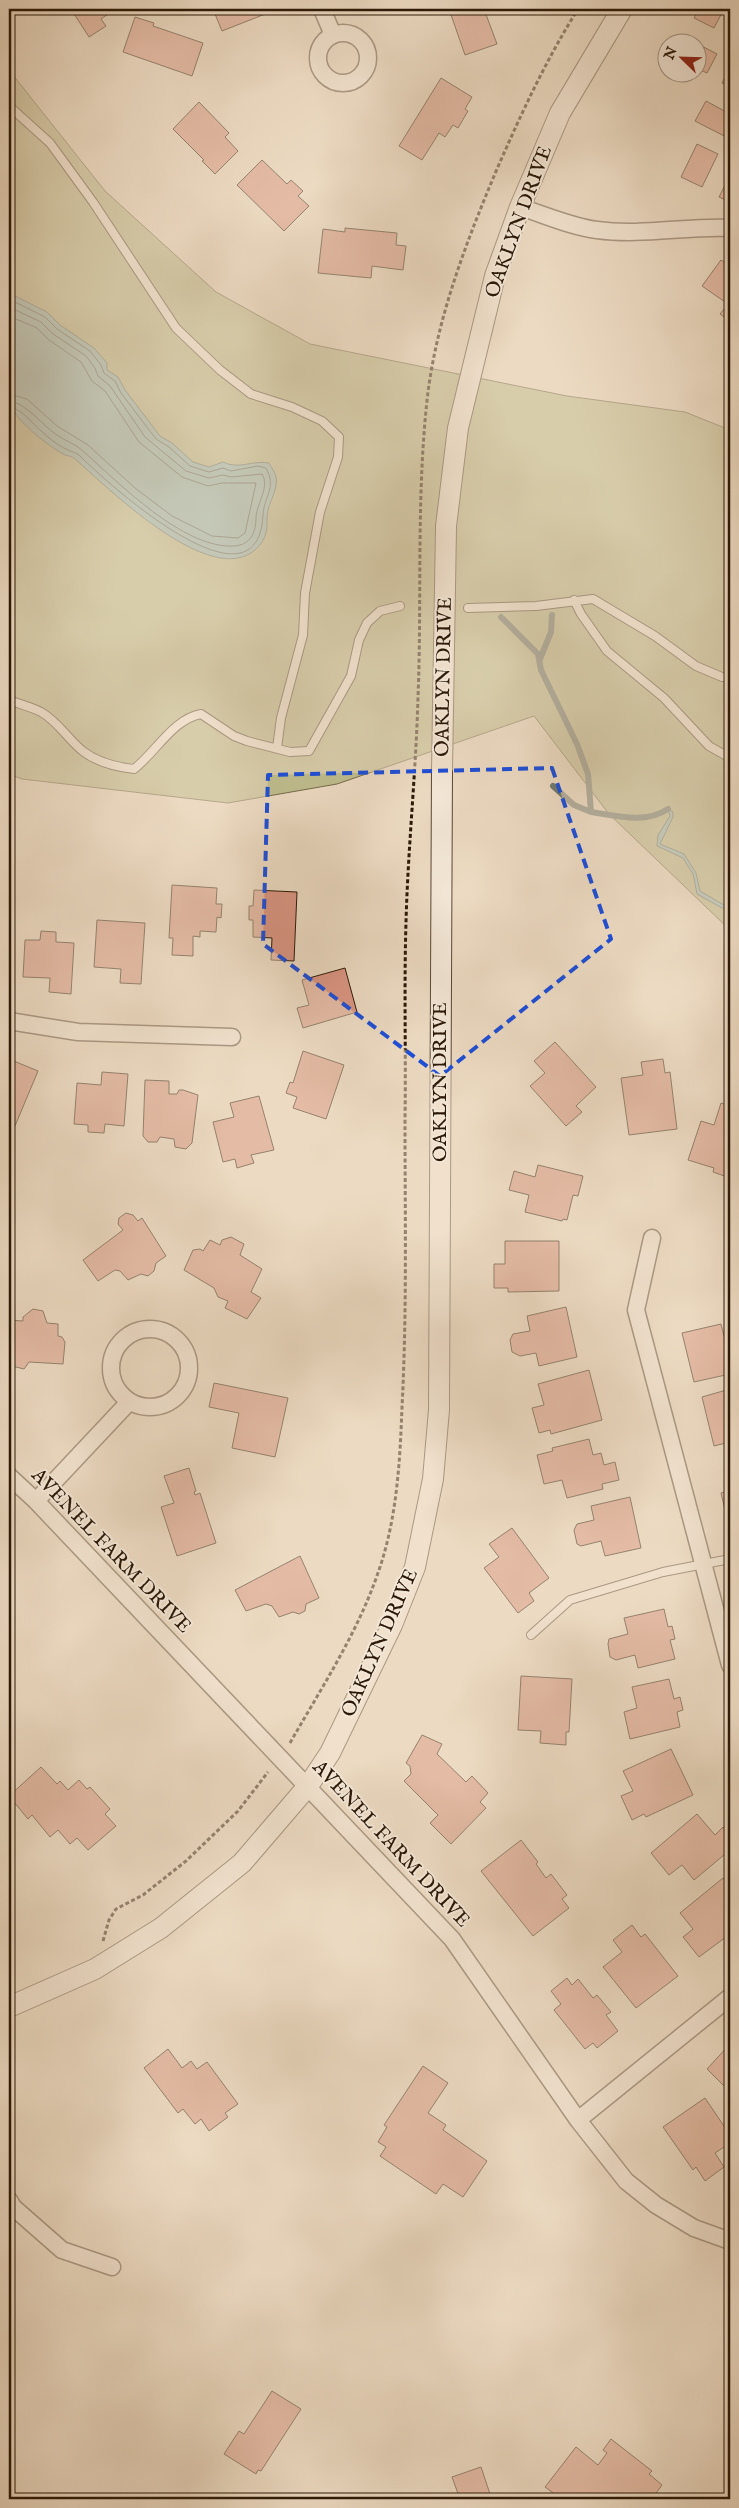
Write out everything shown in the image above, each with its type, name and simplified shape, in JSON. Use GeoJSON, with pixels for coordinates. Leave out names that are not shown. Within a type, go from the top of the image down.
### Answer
{"type":"FeatureCollection","features":[{"type":"Feature","properties":{"kind":"street"},"geometry":{"type":"LineString","coordinates":[[322,9],[333,35]]}},
{"type":"Feature","properties":{"kind":"street","name":"OAKLYN DRIVE"},"geometry":{"type":"LineString","coordinates":[[9,2007],[95,1969],[162,1928],[242,1863],[308,1786],[330,1753],[392,1625],[415,1567],[433,1478],[439,1410],[442,770],[446,526],[458,428],[495,276],[520,207],[560,113],[622,9]]}},
{"type":"Feature","properties":{"kind":"street"},"geometry":{"type":"LineString","coordinates":[[520,207],[596,230],[642,232],[699,226],[730,228]]}},
{"type":"Feature","properties":{"kind":"street"},"geometry":{"type":"LineString","coordinates":[[9,1021],[78,1032],[232,1037]]}},
{"type":"Feature","properties":{"kind":"street"},"geometry":{"type":"LineString","coordinates":[[652,1238],[636,1310],[730,1666]]}},
{"type":"Feature","properties":{"kind":"street"},"geometry":{"type":"LineString","coordinates":[[144,1329],[158,1329],[170,1334],[181,1343],[187,1354],[189,1366],[183,1390],[175,1399],[164,1405],[152,1408],[129,1402],[119,1392],[112,1380],[110,1367],[113,1353],[131,1333],[144,1329]]}},
{"type":"Feature","properties":{"kind":"street"},"geometry":{"type":"LineString","coordinates":[[36,1501],[129,1402]]}},
{"type":"Feature","properties":{"kind":"street","name":"AVENEL FARM DRIVE"},"geometry":{"type":"LineString","coordinates":[[9,1476],[36,1501],[452,1939],[578,2120],[626,2181],[656,2205],[694,2228],[730,2241]]}},
{"type":"Feature","properties":{"kind":"street"},"geometry":{"type":"LineString","coordinates":[[578,2120],[730,1998]]}},
{"type":"Feature","properties":{"kind":"street"},"geometry":{"type":"LineString","coordinates":[[9,2200],[13,2207],[62,2250],[112,2267]]}},
{"type":"Feature","properties":{"kind":"lane"},"geometry":{"type":"LineString","coordinates":[[9,106],[50,143],[93,202],[176,328],[220,370],[251,394],[292,407],[322,421],[339,437],[338,457],[320,512],[305,593],[303,635],[281,718],[277,748]]}},
{"type":"Feature","properties":{"kind":"lane"},"geometry":{"type":"LineString","coordinates":[[468,608],[536,606],[593,599],[655,636],[696,666],[722,677],[730,677]]}},
{"type":"Feature","properties":{"kind":"lane"},"geometry":{"type":"LineString","coordinates":[[574,600],[580,614],[607,650],[664,698],[709,746],[730,758]]}},
{"type":"Feature","properties":{"kind":"lane"},"geometry":{"type":"LineString","coordinates":[[9,700],[42,712],[58,724],[82,751],[100,761],[117,767],[134,769],[149,758],[190,716],[201,714],[234,736],[290,752],[309,751],[351,676],[359,640],[367,623],[380,611],[400,606]]}},
{"type":"Feature","properties":{"kind":"lane"},"geometry":{"type":"LineString","coordinates":[[531,1635],[570,1600],[663,1572],[730,1559]]}},
{"type":"Feature","properties":{"kind":"path"},"geometry":{"type":"LineString","coordinates":[[102,1943],[116,1909],[143,1895],[186,1862],[238,1811],[280,1757],[346,1649],[364,1611],[386,1546],[393,1513],[400,1458],[404,1365],[406,919],[418,706],[423,460],[429,389],[438,338],[459,266],[481,208],[524,108],[578,9]]}},
{"type":"Feature","properties":{"kind":"highlighted area"},"geometry":{"type":"Polygon","coordinates":[[[552,768],[611,939],[440,1076],[263,944],[268,775],[552,768]]]}},
{"type":"Feature","properties":{"kind":"shaded area"},"geometry":{"type":"Polygon","coordinates":[[[9,70],[105,191],[216,292],[310,344],[567,396],[685,412],[730,430],[730,930],[609,814],[534,716],[337,784],[228,803],[22,779],[9,774],[9,70]]]}},
{"type":"Feature","properties":{"kind":"water"},"geometry":{"type":"Polygon","coordinates":[[[9,293],[47,312],[60,325],[94,348],[107,363],[107,370],[118,377],[125,390],[160,436],[172,443],[193,462],[209,467],[223,462],[234,465],[269,463],[275,475],[276,485],[268,510],[266,533],[258,547],[251,553],[231,559],[208,555],[183,544],[157,528],[109,490],[74,458],[52,447],[31,430],[15,413],[9,412],[9,293]]]}},
{"type":"Feature","properties":{"kind":"water"},"geometry":{"type":"Polygon","coordinates":[[[668,809],[673,812],[673,817],[660,844],[684,854],[696,873],[700,891],[724,905],[730,905],[730,908],[722,908],[697,894],[693,874],[683,858],[657,846],[658,835],[670,816],[668,809]]]}},
{"type":"Feature","properties":{"kind":"building"},"geometry":{"type":"Polygon","coordinates":[[[71,9],[109,9],[111,12],[101,19],[106,26],[89,37],[71,9]]]}},
{"type":"Feature","properties":{"kind":"building"},"geometry":{"type":"Polygon","coordinates":[[[213,9],[278,9],[222,31],[213,9]]]}},
{"type":"Feature","properties":{"kind":"building"},"geometry":{"type":"Polygon","coordinates":[[[449,9],[484,9],[497,44],[465,55],[449,9]]]}},
{"type":"Feature","properties":{"kind":"building"},"geometry":{"type":"Polygon","coordinates":[[[699,9],[724,9],[714,28],[694,18],[699,9]]]}},
{"type":"Feature","properties":{"kind":"building"},"geometry":{"type":"Polygon","coordinates":[[[135,17],[154,23],[153,26],[203,43],[192,76],[123,52],[135,17]]]}},
{"type":"Feature","properties":{"kind":"building"},"geometry":{"type":"Polygon","coordinates":[[[706,48],[717,54],[706,73],[706,48]]]}},
{"type":"Feature","properties":{"kind":"building"},"geometry":{"type":"Polygon","coordinates":[[[730,67],[730,87],[722,83],[730,67]]]}},
{"type":"Feature","properties":{"kind":"building"},"geometry":{"type":"Polygon","coordinates":[[[441,78],[472,97],[465,109],[468,111],[458,128],[453,125],[445,137],[439,133],[422,160],[399,146],[441,78]]]}},
{"type":"Feature","properties":{"kind":"building"},"geometry":{"type":"Polygon","coordinates":[[[706,101],[730,114],[730,133],[728,138],[695,121],[706,101]]]}},
{"type":"Feature","properties":{"kind":"building"},"geometry":{"type":"Polygon","coordinates":[[[199,102],[229,133],[225,137],[238,151],[215,174],[202,161],[204,160],[173,129],[199,102]]]}},
{"type":"Feature","properties":{"kind":"building"},"geometry":{"type":"Polygon","coordinates":[[[697,144],[718,154],[702,187],[681,177],[697,144]]]}},
{"type":"Feature","properties":{"kind":"building"},"geometry":{"type":"Polygon","coordinates":[[[262,160],[287,184],[291,180],[303,191],[298,196],[309,206],[284,231],[237,185],[262,160]]]}},
{"type":"Feature","properties":{"kind":"building"},"geometry":{"type":"Polygon","coordinates":[[[730,175],[730,202],[719,197],[730,175]]]}},
{"type":"Feature","properties":{"kind":"building"},"geometry":{"type":"Polygon","coordinates":[[[345,228],[397,233],[396,245],[406,246],[403,270],[372,266],[371,278],[318,273],[323,229],[345,232],[345,228]]]}},
{"type":"Feature","properties":{"kind":"building"},"geometry":{"type":"Polygon","coordinates":[[[721,260],[730,266],[730,321],[720,314],[728,304],[702,286],[721,260]]]}},
{"type":"Feature","properties":{"kind":"building"},"geometry":{"type":"Polygon","coordinates":[[[172,885],[217,888],[216,904],[222,904],[221,918],[217,917],[216,932],[200,931],[200,937],[193,936],[193,956],[172,955],[173,938],[169,938],[172,885]]]}},
{"type":"Feature","properties":{"kind":"building"},"geometry":{"type":"Polygon","coordinates":[[[254,890],[297,892],[294,961],[271,960],[272,938],[253,937],[253,920],[249,920],[249,906],[253,906],[254,890]]]}},
{"type":"Feature","properties":{"kind":"building"},"geometry":{"type":"Polygon","coordinates":[[[97,920],[145,923],[141,984],[120,983],[121,969],[94,967],[97,920]]]}},
{"type":"Feature","properties":{"kind":"building"},"geometry":{"type":"Polygon","coordinates":[[[41,931],[56,932],[56,942],[74,943],[71,994],[49,992],[50,978],[23,977],[25,940],[40,940],[41,931]]]}},
{"type":"Feature","properties":{"kind":"building"},"geometry":{"type":"Polygon","coordinates":[[[345,968],[357,1012],[303,1028],[297,1008],[309,1005],[302,980],[345,968]]]}},
{"type":"Feature","properties":{"kind":"building"},"geometry":{"type":"Polygon","coordinates":[[[555,1042],[596,1087],[576,1106],[582,1112],[566,1126],[530,1086],[545,1073],[534,1061],[555,1042]]]}},
{"type":"Feature","properties":{"kind":"building"},"geometry":{"type":"Polygon","coordinates":[[[303,1051],[344,1065],[326,1119],[293,1108],[297,1097],[286,1093],[290,1082],[293,1083],[303,1051]]]}},
{"type":"Feature","properties":{"kind":"building"},"geometry":{"type":"Polygon","coordinates":[[[9,1059],[38,1071],[15,1126],[9,1123],[9,1059]]]}},
{"type":"Feature","properties":{"kind":"building"},"geometry":{"type":"Polygon","coordinates":[[[663,1059],[665,1073],[670,1072],[677,1129],[629,1135],[621,1078],[643,1075],[641,1062],[663,1059]]]}},
{"type":"Feature","properties":{"kind":"building"},"geometry":{"type":"Polygon","coordinates":[[[102,1072],[128,1074],[124,1126],[105,1124],[104,1133],[88,1132],[88,1125],[74,1124],[77,1083],[101,1085],[102,1072]]]}},
{"type":"Feature","properties":{"kind":"building"},"geometry":{"type":"Polygon","coordinates":[[[145,1080],[169,1081],[169,1094],[177,1094],[179,1090],[183,1090],[198,1095],[192,1143],[186,1149],[175,1147],[174,1139],[160,1137],[157,1142],[148,1142],[143,1136],[145,1080]]]}},
{"type":"Feature","properties":{"kind":"building"},"geometry":{"type":"Polygon","coordinates":[[[259,1096],[274,1150],[251,1155],[254,1163],[237,1168],[235,1159],[223,1162],[213,1122],[234,1117],[230,1103],[259,1096]]]}},
{"type":"Feature","properties":{"kind":"building"},"geometry":{"type":"Polygon","coordinates":[[[721,1103],[730,1106],[730,1178],[713,1172],[714,1168],[688,1160],[701,1121],[714,1125],[721,1103]]]}},
{"type":"Feature","properties":{"kind":"building"},"geometry":{"type":"Polygon","coordinates":[[[538,1165],[583,1176],[578,1196],[573,1195],[567,1220],[563,1219],[562,1221],[525,1212],[529,1195],[509,1190],[514,1171],[535,1177],[538,1165]]]}},
{"type":"Feature","properties":{"kind":"building"},"geometry":{"type":"Polygon","coordinates":[[[126,1213],[133,1215],[138,1221],[142,1218],[166,1256],[156,1263],[154,1271],[148,1276],[141,1274],[128,1280],[120,1271],[115,1270],[98,1281],[83,1260],[123,1230],[118,1224],[119,1218],[126,1213]]]}},
{"type":"Feature","properties":{"kind":"building"},"geometry":{"type":"Polygon","coordinates":[[[231,1237],[244,1244],[240,1255],[262,1269],[251,1292],[261,1298],[247,1319],[225,1308],[228,1301],[218,1297],[214,1288],[184,1270],[193,1250],[200,1249],[203,1251],[210,1240],[220,1245],[222,1240],[231,1237]]]}},
{"type":"Feature","properties":{"kind":"building"},"geometry":{"type":"Polygon","coordinates":[[[505,1241],[559,1241],[559,1291],[508,1292],[508,1288],[494,1288],[494,1264],[505,1264],[505,1241]]]}},
{"type":"Feature","properties":{"kind":"building"},"geometry":{"type":"Polygon","coordinates":[[[566,1307],[577,1357],[539,1366],[536,1353],[520,1356],[512,1352],[510,1340],[513,1334],[530,1331],[527,1316],[566,1307]]]}},
{"type":"Feature","properties":{"kind":"building"},"geometry":{"type":"Polygon","coordinates":[[[33,1309],[43,1311],[47,1323],[58,1324],[58,1336],[62,1337],[65,1342],[63,1364],[29,1362],[24,1369],[12,1366],[11,1374],[9,1374],[9,1320],[23,1321],[23,1317],[33,1309]]]}},
{"type":"Feature","properties":{"kind":"building"},"geometry":{"type":"Polygon","coordinates":[[[721,1324],[724,1336],[730,1334],[730,1374],[694,1382],[682,1333],[721,1324]]]}},
{"type":"Feature","properties":{"kind":"building"},"geometry":{"type":"Polygon","coordinates":[[[589,1370],[602,1420],[551,1434],[550,1430],[539,1433],[532,1408],[544,1405],[538,1384],[589,1370]]]}},
{"type":"Feature","properties":{"kind":"building"},"geometry":{"type":"Polygon","coordinates":[[[214,1383],[288,1398],[275,1457],[232,1448],[239,1413],[209,1407],[214,1383]]]}},
{"type":"Feature","properties":{"kind":"building"},"geometry":{"type":"Polygon","coordinates":[[[730,1389],[730,1442],[714,1446],[702,1397],[730,1389]]]}},
{"type":"Feature","properties":{"kind":"building"},"geometry":{"type":"Polygon","coordinates":[[[589,1439],[593,1455],[601,1453],[604,1465],[615,1462],[619,1480],[602,1484],[603,1489],[567,1498],[562,1480],[544,1484],[537,1455],[553,1451],[552,1448],[589,1439]]]}},
{"type":"Feature","properties":{"kind":"building"},"geometry":{"type":"Polygon","coordinates":[[[189,1468],[196,1491],[194,1492],[195,1495],[200,1493],[216,1543],[177,1556],[161,1507],[174,1503],[164,1476],[189,1468]]]}},
{"type":"Feature","properties":{"kind":"building"},"geometry":{"type":"Polygon","coordinates":[[[730,1490],[730,1513],[726,1514],[721,1493],[730,1490]]]}},
{"type":"Feature","properties":{"kind":"building"},"geometry":{"type":"Polygon","coordinates":[[[630,1497],[641,1548],[605,1556],[601,1541],[581,1546],[577,1544],[574,1530],[577,1524],[594,1520],[591,1506],[630,1497]]]}},
{"type":"Feature","properties":{"kind":"building"},"geometry":{"type":"Polygon","coordinates":[[[512,1528],[549,1578],[529,1593],[534,1601],[518,1613],[484,1568],[499,1557],[489,1544],[512,1528]]]}},
{"type":"Feature","properties":{"kind":"building"},"geometry":{"type":"Polygon","coordinates":[[[300,1556],[319,1598],[306,1604],[305,1611],[299,1614],[293,1612],[279,1617],[272,1606],[266,1604],[246,1611],[235,1590],[300,1556]]]}},
{"type":"Feature","properties":{"kind":"building"},"geometry":{"type":"Polygon","coordinates":[[[664,1609],[668,1627],[672,1626],[675,1639],[670,1640],[675,1659],[638,1668],[635,1655],[616,1660],[610,1657],[609,1639],[628,1634],[624,1618],[664,1609]]]}},
{"type":"Feature","properties":{"kind":"building"},"geometry":{"type":"Polygon","coordinates":[[[521,1676],[572,1679],[569,1732],[566,1732],[566,1745],[540,1743],[541,1731],[518,1730],[521,1676]]]}},
{"type":"Feature","properties":{"kind":"building"},"geometry":{"type":"Polygon","coordinates":[[[669,1679],[674,1699],[680,1697],[683,1710],[677,1712],[680,1727],[630,1739],[624,1712],[637,1708],[632,1687],[669,1679]]]}},
{"type":"Feature","properties":{"kind":"building"},"geometry":{"type":"Polygon","coordinates":[[[422,1735],[442,1744],[437,1754],[466,1782],[472,1776],[488,1793],[480,1802],[486,1808],[451,1844],[430,1823],[438,1815],[404,1781],[411,1774],[410,1766],[406,1763],[422,1735]]]}},
{"type":"Feature","properties":{"kind":"building"},"geometry":{"type":"Polygon","coordinates":[[[671,1749],[693,1795],[646,1817],[644,1814],[632,1820],[621,1796],[633,1791],[623,1771],[671,1749]]]}},
{"type":"Feature","properties":{"kind":"building"},"geometry":{"type":"Polygon","coordinates":[[[41,1767],[57,1784],[60,1781],[68,1790],[79,1780],[87,1789],[90,1787],[110,1809],[105,1814],[116,1826],[88,1850],[77,1838],[70,1844],[58,1830],[50,1837],[32,1815],[28,1819],[9,1796],[41,1767]]]}},
{"type":"Feature","properties":{"kind":"building"},"geometry":{"type":"Polygon","coordinates":[[[697,1814],[715,1835],[723,1827],[730,1836],[730,1850],[694,1880],[682,1865],[669,1875],[651,1853],[697,1814]]]}},
{"type":"Feature","properties":{"kind":"building"},"geometry":{"type":"Polygon","coordinates":[[[521,1840],[538,1862],[536,1864],[546,1878],[551,1874],[567,1895],[562,1899],[569,1908],[533,1936],[481,1871],[521,1840]]]}},
{"type":"Feature","properties":{"kind":"building"},"geometry":{"type":"Polygon","coordinates":[[[723,1878],[730,1887],[730,1934],[699,1957],[683,1937],[693,1929],[680,1913],[723,1878]]]}},
{"type":"Feature","properties":{"kind":"building"},"geometry":{"type":"Polygon","coordinates":[[[632,1925],[641,1937],[645,1934],[678,1976],[636,2008],[603,1967],[622,1952],[613,1940],[632,1925]]]}},
{"type":"Feature","properties":{"kind":"building"},"geometry":{"type":"Polygon","coordinates":[[[567,1978],[572,1985],[578,1979],[593,1998],[597,1995],[611,2012],[606,2015],[618,2031],[597,2048],[593,2043],[585,2049],[554,2010],[561,2004],[551,1991],[567,1978]]]}},
{"type":"Feature","properties":{"kind":"building"},"geometry":{"type":"Polygon","coordinates":[[[730,2044],[730,2092],[707,2069],[730,2044]]]}},
{"type":"Feature","properties":{"kind":"building"},"geometry":{"type":"Polygon","coordinates":[[[168,2049],[182,2068],[191,2061],[197,2069],[207,2062],[238,2104],[225,2113],[228,2117],[209,2131],[201,2119],[195,2124],[183,2109],[178,2113],[144,2068],[168,2049]]]}},
{"type":"Feature","properties":{"kind":"building"},"geometry":{"type":"Polygon","coordinates":[[[423,2066],[448,2083],[428,2113],[446,2125],[443,2130],[487,2161],[463,2197],[443,2184],[436,2194],[380,2156],[386,2147],[378,2142],[387,2127],[384,2125],[423,2066]]]}},
{"type":"Feature","properties":{"kind":"building"},"geometry":{"type":"Polygon","coordinates":[[[705,2098],[730,2135],[730,2143],[715,2153],[724,2167],[705,2181],[696,2167],[693,2170],[663,2127],[705,2098]]]}},
{"type":"Feature","properties":{"kind":"building"},"geometry":{"type":"Polygon","coordinates":[[[272,2391],[301,2409],[261,2471],[258,2470],[256,2474],[224,2454],[239,2431],[244,2434],[272,2391]]]}},
{"type":"Feature","properties":{"kind":"building"},"geometry":{"type":"Polygon","coordinates":[[[611,2439],[652,2471],[649,2474],[662,2485],[654,2496],[658,2499],[582,2499],[577,2495],[574,2499],[561,2499],[545,2487],[576,2447],[598,2465],[607,2453],[603,2450],[611,2439]]]}},
{"type":"Feature","properties":{"kind":"building"},"geometry":{"type":"Polygon","coordinates":[[[481,2467],[491,2497],[460,2499],[452,2477],[481,2467]]]}},
{"type":"Feature","properties":{"kind":"waterway"},"geometry":{"type":"LineString","coordinates":[[540,659],[551,632],[552,615]]}},
{"type":"Feature","properties":{"kind":"waterway"},"geometry":{"type":"LineString","coordinates":[[501,617],[538,654],[541,670],[577,744],[588,774],[591,812],[641,818],[659,814],[668,809]]}},
{"type":"Feature","properties":{"kind":"waterway"},"geometry":{"type":"LineString","coordinates":[[553,786],[574,805],[591,812]]}}]}
